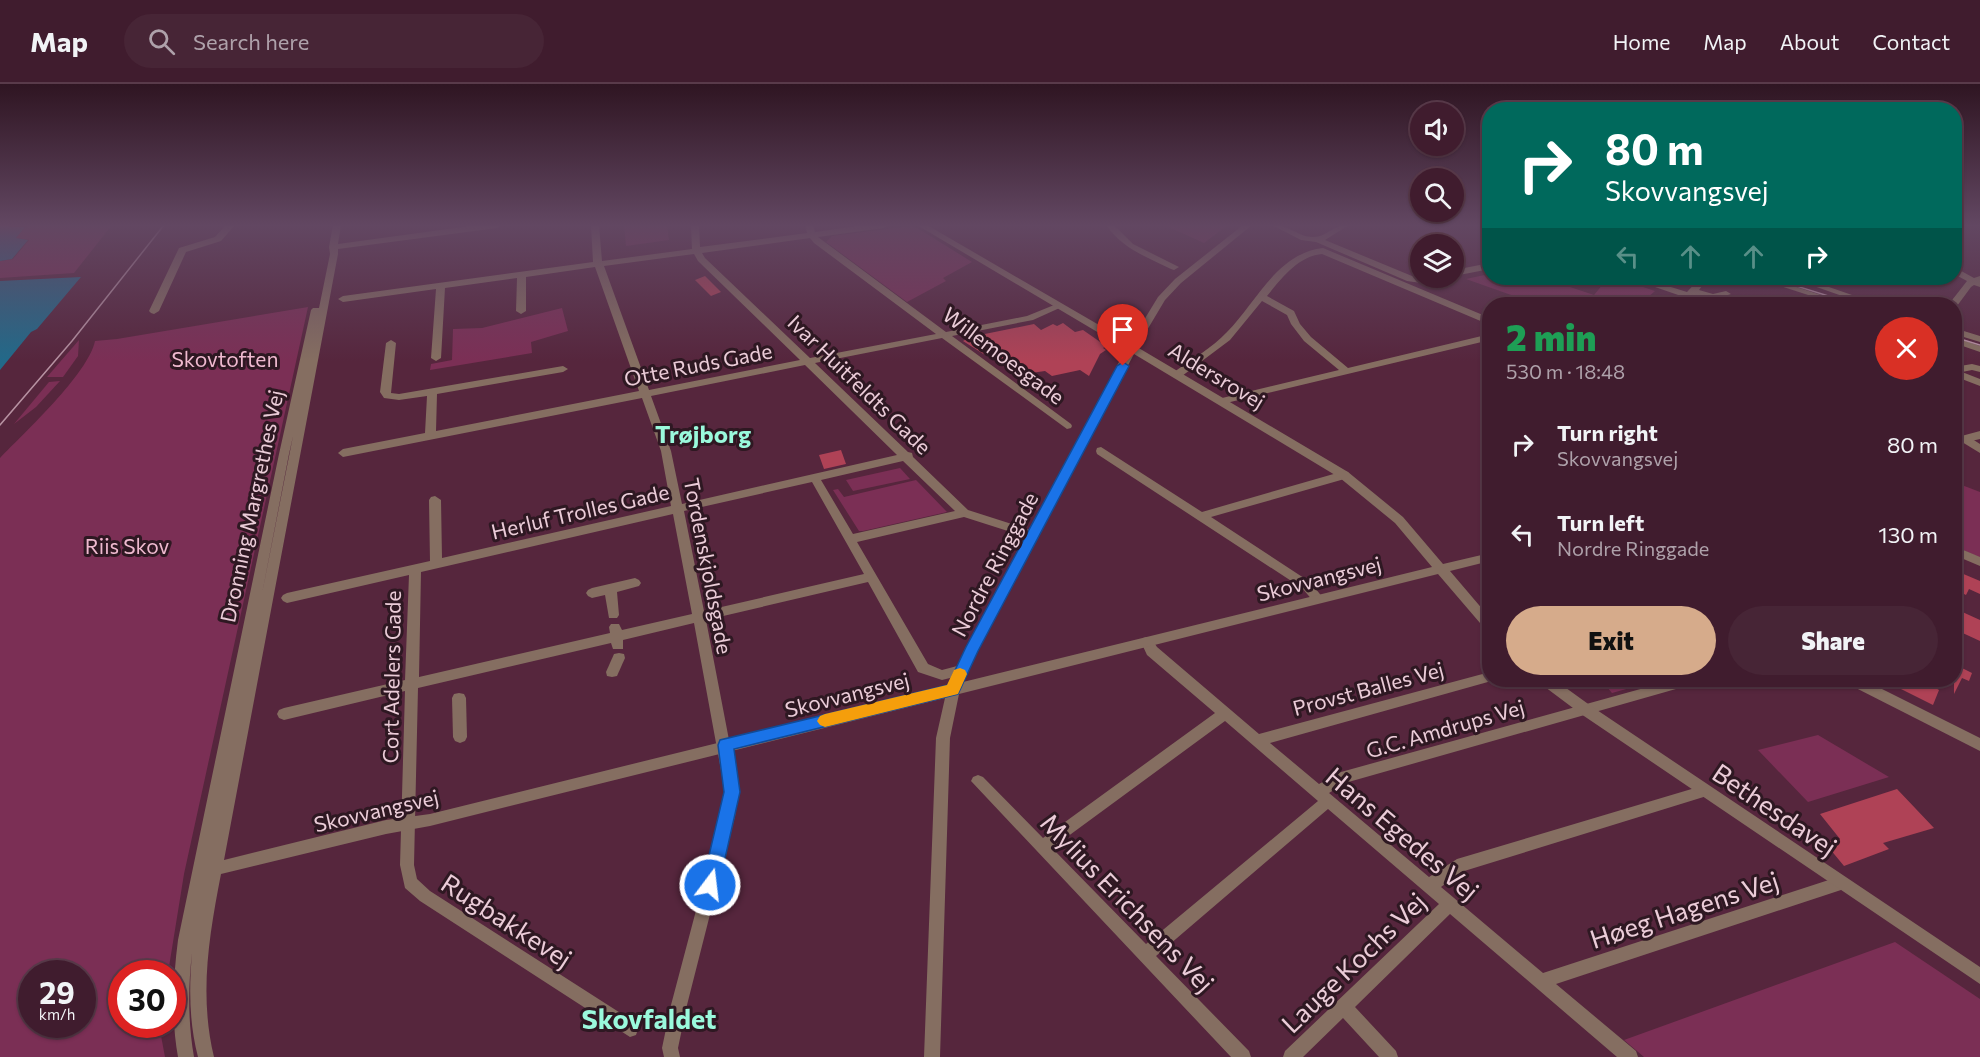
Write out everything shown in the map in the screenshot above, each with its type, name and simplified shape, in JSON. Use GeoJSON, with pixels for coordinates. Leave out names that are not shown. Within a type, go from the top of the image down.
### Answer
{"type":"FeatureCollection","features":[{"type":"Feature","properties":{"kind":"street"},"geometry":{"type":"LineString","coordinates":[[154,311],[173,270]]}},
{"type":"Feature","properties":{"kind":"street","name":"Dronning Margrethes Vej"},"geometry":{"type":"LineString","coordinates":[[186,1057],[179,992],[186,940],[324,270]]}},
{"type":"Feature","properties":{"kind":"street","name":"Dronning Margrethes Vej"},"geometry":{"type":"LineString","coordinates":[[206,1057],[199,1029],[196,986],[214,869],[331,270]]}},
{"type":"Feature","properties":{"kind":"street"},"geometry":{"type":"LineString","coordinates":[[343,299],[547,270]]}},
{"type":"Feature","properties":{"kind":"street","name":"Tordenskjoldsgade"},"geometry":{"type":"LineString","coordinates":[[601,270],[666,451],[731,779],[731,804],[679,1005],[670,1048],[672,1057]]}},
{"type":"Feature","properties":{"kind":"street","name":"Ivar Huitfeldts Gade"},"geometry":{"type":"LineString","coordinates":[[713,270],[908,456],[964,513],[1033,535]]}},
{"type":"Feature","properties":{"kind":"street","name":"Willemoesgade"},"geometry":{"type":"LineString","coordinates":[[857,270],[1067,426]]}},
{"type":"Feature","properties":{"kind":"street","name":"Aldersrovej"},"geometry":{"type":"LineString","coordinates":[[998,270],[1178,374],[1344,475],[1399,520],[1440,569]]}},
{"type":"Feature","properties":{"kind":"street","name":"Nordre Ringgade"},"geometry":{"type":"LineString","coordinates":[[932,1057],[943,738],[953,690],[961,670],[1132,348],[1161,299],[1191,270]]}},
{"type":"Feature","properties":{"kind":"street"},"geometry":{"type":"LineString","coordinates":[[1178,374],[1232,333],[1286,270]]}},
{"type":"Feature","properties":{"kind":"street"},"geometry":{"type":"LineString","coordinates":[[1369,270],[1482,318]]}},
{"type":"Feature","properties":{"kind":"street"},"geometry":{"type":"LineString","coordinates":[[1390,270],[1410,279]]}},
{"type":"Feature","properties":{"kind":"street"},"geometry":{"type":"LineString","coordinates":[[521,311],[522,274]]}},
{"type":"Feature","properties":{"kind":"street"},"geometry":{"type":"LineString","coordinates":[[1962,274],[1977,281]]}},
{"type":"Feature","properties":{"kind":"street"},"geometry":{"type":"LineString","coordinates":[[1959,297],[1967,285],[1977,281]]}},
{"type":"Feature","properties":{"kind":"street"},"geometry":{"type":"LineString","coordinates":[[1651,285],[1679,297]]}},
{"type":"Feature","properties":{"kind":"street"},"geometry":{"type":"LineString","coordinates":[[1688,297],[1698,285]]}},
{"type":"Feature","properties":{"kind":"street"},"geometry":{"type":"LineString","coordinates":[[1783,285],[1822,297]]}},
{"type":"Feature","properties":{"kind":"street"},"geometry":{"type":"LineString","coordinates":[[1817,285],[1853,297]]}},
{"type":"Feature","properties":{"kind":"street"},"geometry":{"type":"LineString","coordinates":[[436,358],[441,286]]}},
{"type":"Feature","properties":{"kind":"street"},"geometry":{"type":"LineString","coordinates":[[1713,297],[1726,294]]}},
{"type":"Feature","properties":{"kind":"street"},"geometry":{"type":"LineString","coordinates":[[1261,297],[1291,313],[1296,328],[1302,336],[1337,360],[1345,370]]}},
{"type":"Feature","properties":{"kind":"street","name":"Otte Ruds Gade"},"geometry":{"type":"LineString","coordinates":[[343,453],[1030,318],[1059,306]]}},
{"type":"Feature","properties":{"kind":"street"},"geometry":{"type":"LineString","coordinates":[[1962,333],[1980,339]]}},
{"type":"Feature","properties":{"kind":"street"},"geometry":{"type":"LineString","coordinates":[[1222,401],[1482,339]]}},
{"type":"Feature","properties":{"kind":"street"},"geometry":{"type":"LineString","coordinates":[[1962,342],[1980,348]]}},
{"type":"Feature","properties":{"kind":"street"},"geometry":{"type":"LineString","coordinates":[[392,343],[386,394],[399,397],[563,369]]}},
{"type":"Feature","properties":{"kind":"street"},"geometry":{"type":"LineString","coordinates":[[1962,369],[1972,367],[1980,369]]}},
{"type":"Feature","properties":{"kind":"street"},"geometry":{"type":"LineString","coordinates":[[1962,375],[1980,383]]}},
{"type":"Feature","properties":{"kind":"street"},"geometry":{"type":"LineString","coordinates":[[430,436],[432,391]]}},
{"type":"Feature","properties":{"kind":"street"},"geometry":{"type":"LineString","coordinates":[[1962,439],[1980,435]]}},
{"type":"Feature","properties":{"kind":"street"},"geometry":{"type":"LineString","coordinates":[[1962,442],[1980,449]]}},
{"type":"Feature","properties":{"kind":"street"},"geometry":{"type":"LineString","coordinates":[[1101,451],[1306,585],[1318,599]]}},
{"type":"Feature","properties":{"kind":"street","name":"Herluf Trolles Gade"},"geometry":{"type":"LineString","coordinates":[[287,598],[908,456]]}},
{"type":"Feature","properties":{"kind":"street"},"geometry":{"type":"LineString","coordinates":[[1201,516],[1344,475]]}},
{"type":"Feature","properties":{"kind":"street"},"geometry":{"type":"LineString","coordinates":[[815,478],[923,668],[936,675],[961,670]]}},
{"type":"Feature","properties":{"kind":"street"},"geometry":{"type":"LineString","coordinates":[[435,500],[436,564]]}},
{"type":"Feature","properties":{"kind":"street"},"geometry":{"type":"LineString","coordinates":[[850,539],[964,513]]}},
{"type":"Feature","properties":{"kind":"street"},"geometry":{"type":"LineString","coordinates":[[1962,554],[1980,562]]}},
{"type":"Feature","properties":{"kind":"street","name":"Skovvangsvej"},"geometry":{"type":"LineString","coordinates":[[214,869],[408,823],[430,820],[1482,559]]}},
{"type":"Feature","properties":{"kind":"street","name":"Cort Adelers Gade"},"geometry":{"type":"LineString","coordinates":[[408,823],[415,569]]}},
{"type":"Feature","properties":{"kind":"street"},"geometry":{"type":"LineString","coordinates":[[1440,569],[1482,618]]}},
{"type":"Feature","properties":{"kind":"street"},"geometry":{"type":"LineString","coordinates":[[284,714],[411,684],[460,677],[616,636],[871,577]]}},
{"type":"Feature","properties":{"kind":"street"},"geometry":{"type":"LineString","coordinates":[[592,593],[635,583]]}},
{"type":"Feature","properties":{"kind":"street"},"geometry":{"type":"LineString","coordinates":[[611,589],[616,636],[612,672]]}},
{"type":"Feature","properties":{"kind":"street","name":"Hans Egedes Vej"},"geometry":{"type":"LineString","coordinates":[[1147,642],[1152,651],[1630,1057]]}},
{"type":"Feature","properties":{"kind":"street","name":"Provst Balles Vej"},"geometry":{"type":"LineString","coordinates":[[1258,740],[1482,679]]}},
{"type":"Feature","properties":{"kind":"street","name":"Bethesdavej"},"geometry":{"type":"LineString","coordinates":[[1555,687],[1705,791],[1980,975]]}},
{"type":"Feature","properties":{"kind":"street","name":"G.C. Amdrups Vej"},"geometry":{"type":"LineString","coordinates":[[1145,955],[1341,778],[1666,687]]}},
{"type":"Feature","properties":{"kind":"street"},"geometry":{"type":"LineString","coordinates":[[1868,687],[1980,745]]}},
{"type":"Feature","properties":{"kind":"street"},"geometry":{"type":"LineString","coordinates":[[459,698],[460,737]]}},
{"type":"Feature","properties":{"kind":"street"},"geometry":{"type":"LineString","coordinates":[[1042,847],[1225,713]]}},
{"type":"Feature","properties":{"kind":"street","name":"Mylius Erichsens Vej"},"geometry":{"type":"LineString","coordinates":[[978,781],[1243,1057]]}},
{"type":"Feature","properties":{"kind":"street"},"geometry":{"type":"LineString","coordinates":[[1430,886],[1457,866],[1705,791]]}},
{"type":"Feature","properties":{"kind":"street","name":"Rugbakkevej"},"geometry":{"type":"LineString","coordinates":[[408,823],[408,875],[410,883],[417,890],[630,1029]]}},
{"type":"Feature","properties":{"kind":"street","name":"Høeg Hagens Vej"},"geometry":{"type":"LineString","coordinates":[[1541,981],[1842,883]]}},
{"type":"Feature","properties":{"kind":"street","name":"Lauge Kochs Vej"},"geometry":{"type":"LineString","coordinates":[[1291,1057],[1450,904]]}},
{"type":"Feature","properties":{"kind":"street"},"geometry":{"type":"LineString","coordinates":[[1344,1007],[1390,1057]]}},
{"type":"Feature","properties":{"kind":"green space"},"geometry":{"type":"Polygon","coordinates":[[[0,270],[76,270],[74,273],[0,278],[0,270]]]}},
{"type":"Feature","properties":{"kind":"green space"},"geometry":{"type":"Polygon","coordinates":[[[864,270],[957,270],[943,278],[946,281],[907,302],[864,270]]]}},
{"type":"Feature","properties":{"kind":"green space"},"geometry":{"type":"Polygon","coordinates":[[[1482,276],[1482,285],[1466,279],[1482,276]]]}},
{"type":"Feature","properties":{"kind":"green space"},"geometry":{"type":"Polygon","coordinates":[[[1483,285],[1564,285],[1594,295],[1602,285],[1637,285],[1655,291],[1648,297],[1517,297],[1483,285]]]}},
{"type":"Feature","properties":{"kind":"green space","name":"Riis Skov"},"geometry":{"type":"Polygon","coordinates":[[[308,307],[184,874],[170,960],[108,960],[108,1038],[161,1038],[165,1057],[0,1057],[0,458],[81,370],[95,341],[308,307]]]}},
{"type":"Feature","properties":{"kind":"green space"},"geometry":{"type":"Polygon","coordinates":[[[562,308],[568,331],[531,342],[532,353],[430,370],[431,364],[452,360],[453,329],[482,328],[562,308]]]}},
{"type":"Feature","properties":{"kind":"green space"},"geometry":{"type":"Polygon","coordinates":[[[79,340],[78,356],[63,377],[47,377],[79,340]]]}},
{"type":"Feature","properties":{"kind":"green space"},"geometry":{"type":"Polygon","coordinates":[[[60,381],[36,407],[14,424],[49,382],[60,381]]]}},
{"type":"Feature","properties":{"kind":"green space"},"geometry":{"type":"Polygon","coordinates":[[[900,468],[910,479],[853,491],[846,480],[900,468]]]}},
{"type":"Feature","properties":{"kind":"green space"},"geometry":{"type":"Polygon","coordinates":[[[916,480],[947,512],[859,531],[833,490],[838,489],[844,497],[916,480]]]}},
{"type":"Feature","properties":{"kind":"green space"},"geometry":{"type":"Polygon","coordinates":[[[1962,485],[1980,492],[1980,558],[1962,549],[1962,485]]]}},
{"type":"Feature","properties":{"kind":"green space"},"geometry":{"type":"Polygon","coordinates":[[[1607,687],[1634,687],[1612,693],[1607,687]]]}},
{"type":"Feature","properties":{"kind":"green space"},"geometry":{"type":"Polygon","coordinates":[[[1818,735],[1889,777],[1808,802],[1758,750],[1818,735]]]}},
{"type":"Feature","properties":{"kind":"green space"},"geometry":{"type":"Polygon","coordinates":[[[1895,942],[1980,999],[1980,1057],[1644,1057],[1624,1040],[1895,942]]]}},
{"type":"Feature","properties":{"kind":"water"},"geometry":{"type":"Polygon","coordinates":[[[81,277],[37,329],[31,332],[0,370],[0,281],[81,277]]]}},
{"type":"Feature","properties":{"kind":"building"},"geometry":{"type":"Polygon","coordinates":[[[705,276],[721,292],[711,296],[695,280],[705,276]]]}},
{"type":"Feature","properties":{"kind":"building"},"geometry":{"type":"Polygon","coordinates":[[[1063,323],[1075,332],[1083,330],[1106,346],[1103,348],[1106,350],[1100,354],[1089,376],[1080,370],[1052,376],[1045,371],[1024,374],[1018,370],[1015,371],[993,355],[985,355],[963,341],[970,337],[1034,324],[1041,330],[1053,324],[1057,326],[1063,323]]]}},
{"type":"Feature","properties":{"kind":"building"},"geometry":{"type":"Polygon","coordinates":[[[841,450],[846,464],[824,469],[819,455],[841,450]]]}},
{"type":"Feature","properties":{"kind":"building"},"geometry":{"type":"Polygon","coordinates":[[[1962,573],[1980,581],[1980,594],[1969,589],[1966,595],[1962,593],[1962,573]]]}},
{"type":"Feature","properties":{"kind":"building"},"geometry":{"type":"Polygon","coordinates":[[[1962,612],[1980,620],[1980,641],[1962,633],[1962,612]]]}},
{"type":"Feature","properties":{"kind":"building"},"geometry":{"type":"Polygon","coordinates":[[[1962,668],[1972,673],[1969,681],[1962,678],[1962,668]]]}},
{"type":"Feature","properties":{"kind":"building"},"geometry":{"type":"Polygon","coordinates":[[[1897,687],[1934,687],[1939,690],[1933,705],[1897,687]]]}},
{"type":"Feature","properties":{"kind":"building"},"geometry":{"type":"Polygon","coordinates":[[[1897,789],[1934,828],[1883,843],[1889,849],[1844,866],[1825,843],[1840,839],[1820,814],[1897,789]]]}},
{"type":"Feature","properties":{"kind":"tram line"},"geometry":{"type":"LineString","coordinates":[[0,425],[72,341],[128,270]]}},
{"type":"Feature","properties":{"kind":"tram line"},"geometry":{"type":"LineString","coordinates":[[1793,285],[1832,297]]}},
{"type":"Feature","properties":{"kind":"tram line"},"geometry":{"type":"LineString","coordinates":[[1962,339],[1980,345]]}},
{"type":"Feature","properties":{"kind":"slow traffic"},"geometry":{"type":"LineString","coordinates":[[825,721],[953,690],[960,674]]}},
{"type":"Feature","properties":{"kind":"district","name":"Trøjborg"},"geometry":{"type":"Point","coordinates":[703,433]}},
{"type":"Feature","properties":{"kind":"district","name":"Skovfaldet"},"geometry":{"type":"Point","coordinates":[649,1018]}},
{"type":"Feature","properties":{"kind":"route"},"geometry":{"type":"LineString","coordinates":[[710,885],[731,804],[731,779],[726,745],[953,690],[961,670],[1123,366]]}},
{"type":"Feature","properties":{"kind":"park label","name":"Skovtoften"},"geometry":{"type":"Point","coordinates":[225,358]}}]}
